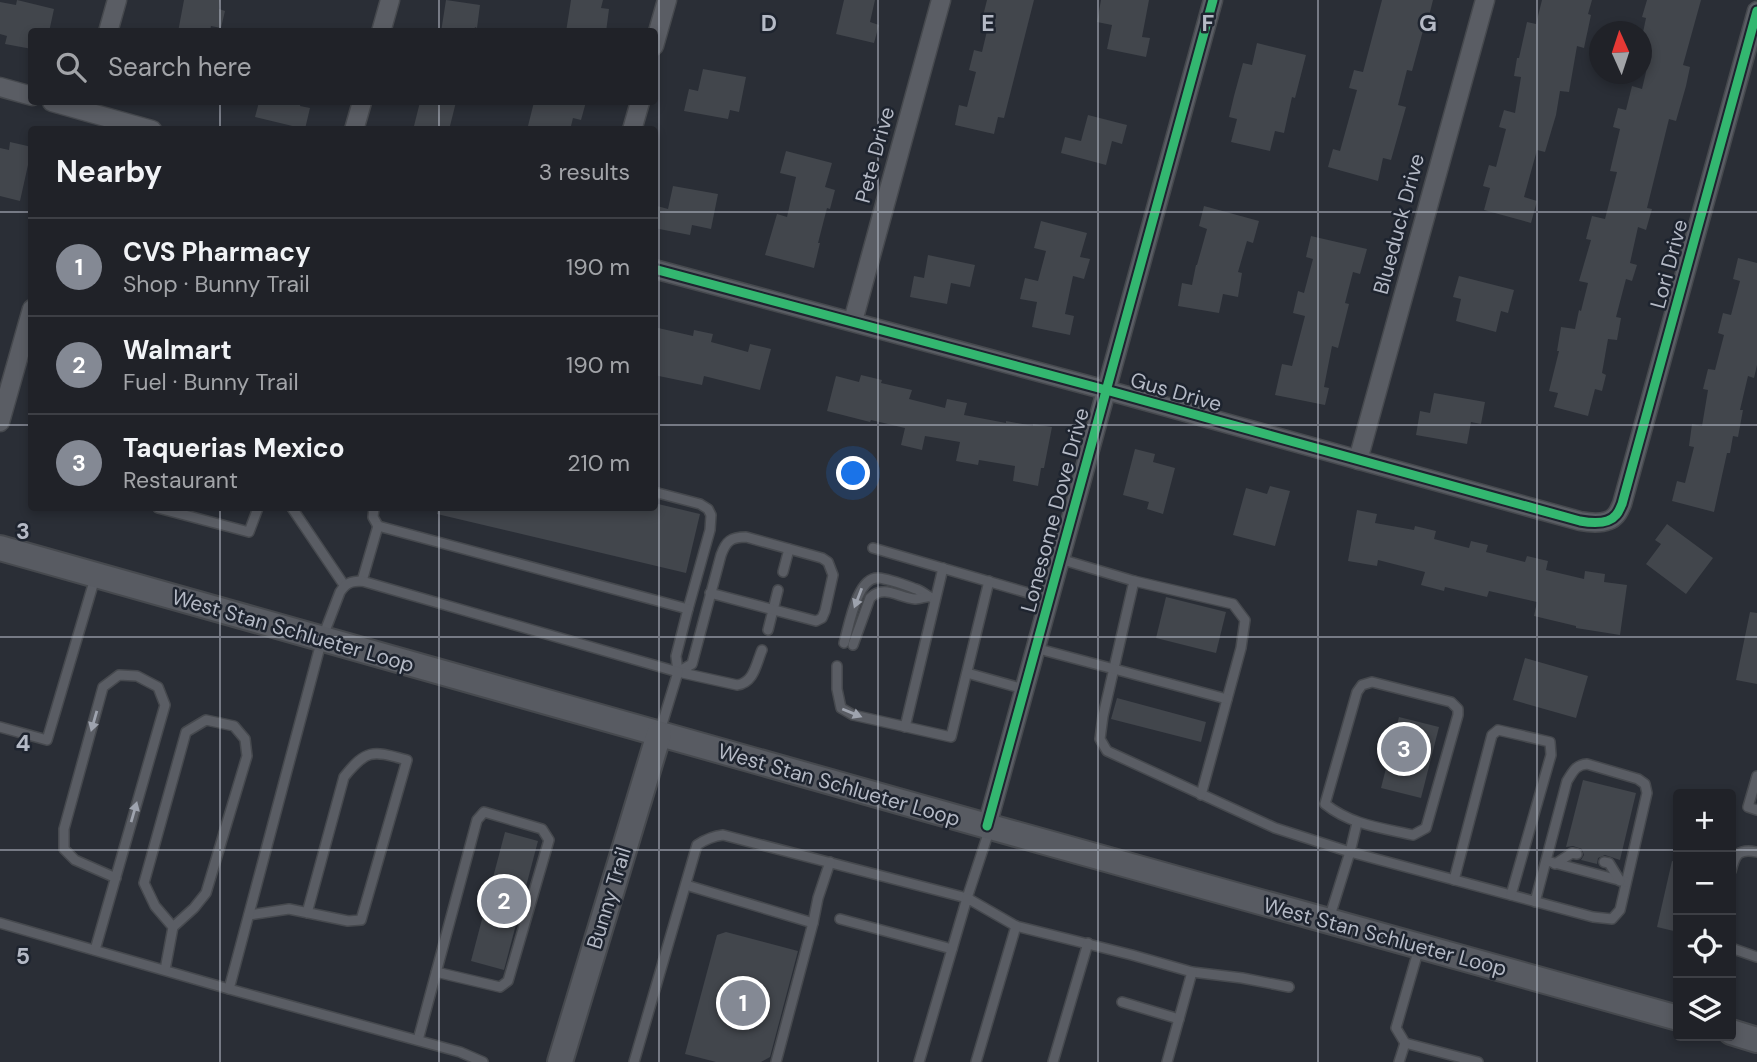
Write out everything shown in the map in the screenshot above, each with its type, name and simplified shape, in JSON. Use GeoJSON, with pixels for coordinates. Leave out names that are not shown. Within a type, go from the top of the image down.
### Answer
{"type":"FeatureCollection","features":[{"type":"Feature","properties":{"kind":"main road","name":"West Stan Schlueter Loop"},"geometry":{"type":"LineString","coordinates":[[0,548],[988,827],[1673,1017]]}},
{"type":"Feature","properties":{"kind":"main road","name":"Bunny Trail"},"geometry":{"type":"LineString","coordinates":[[560,1062],[659,734]]}},
{"type":"Feature","properties":{"kind":"main road"},"geometry":{"type":"LineString","coordinates":[[1736,1033],[1757,1038]]}},
{"type":"Feature","properties":{"kind":"street"},"geometry":{"type":"LineString","coordinates":[[109,28],[117,0]]}},
{"type":"Feature","properties":{"kind":"street"},"geometry":{"type":"LineString","coordinates":[[382,28],[390,0]]}},
{"type":"Feature","properties":{"kind":"street"},"geometry":{"type":"LineString","coordinates":[[658,32],[667,0]]}},
{"type":"Feature","properties":{"kind":"street","name":"Pete Drive"},"geometry":{"type":"LineString","coordinates":[[853,321],[941,0]]}},
{"type":"Feature","properties":{"kind":"street","name":"Lonesome Dove Drive"},"geometry":{"type":"LineString","coordinates":[[988,827],[1213,0]]}},
{"type":"Feature","properties":{"kind":"street","name":"Blueduck Drive"},"geometry":{"type":"LineString","coordinates":[[1357,460],[1485,0]]}},
{"type":"Feature","properties":{"kind":"street","name":"Lori Drive"},"geometry":{"type":"LineString","coordinates":[[1608,520],[1616,516],[1622,504],[1757,11]]}},
{"type":"Feature","properties":{"kind":"street"},"geometry":{"type":"LineString","coordinates":[[0,87],[28,95]]}},
{"type":"Feature","properties":{"kind":"street"},"geometry":{"type":"LineString","coordinates":[[356,126],[361,105]]}},
{"type":"Feature","properties":{"kind":"street"},"geometry":{"type":"LineString","coordinates":[[633,126],[639,105]]}},
{"type":"Feature","properties":{"kind":"street"},"geometry":{"type":"LineString","coordinates":[[82,126],[88,106],[141,126]]}},
{"type":"Feature","properties":{"kind":"street","name":"Gus Drive"},"geometry":{"type":"LineString","coordinates":[[658,269],[1580,521],[1594,523],[1608,520]]}},
{"type":"Feature","properties":{"kind":"street"},"geometry":{"type":"LineString","coordinates":[[0,422],[28,323]]}},
{"type":"Feature","properties":{"kind":"lane"},"geometry":{"type":"LineString","coordinates":[[658,493],[700,504],[708,509],[711,515],[710,530],[676,656],[678,672],[659,734]]}},
{"type":"Feature","properties":{"kind":"lane"},"geometry":{"type":"LineString","coordinates":[[169,511],[249,532],[257,511]]}},
{"type":"Feature","properties":{"kind":"lane"},"geometry":{"type":"LineString","coordinates":[[294,511],[344,585]]}},
{"type":"Feature","properties":{"kind":"lane"},"geometry":{"type":"LineString","coordinates":[[362,581],[378,526],[373,517],[374,511]]}},
{"type":"Feature","properties":{"kind":"lane"},"geometry":{"type":"LineString","coordinates":[[378,526],[688,609]]}},
{"type":"Feature","properties":{"kind":"lane"},"geometry":{"type":"LineString","coordinates":[[678,672],[692,664],[710,593],[720,555],[724,544],[729,540],[746,537],[822,558],[828,562],[833,575],[825,611],[822,618],[816,621],[710,593]]}},
{"type":"Feature","properties":{"kind":"lane"},"geometry":{"type":"LineString","coordinates":[[873,548],[1049,598]]}},
{"type":"Feature","properties":{"kind":"lane"},"geometry":{"type":"LineString","coordinates":[[783,572],[789,549]]}},
{"type":"Feature","properties":{"kind":"lane"},"geometry":{"type":"LineString","coordinates":[[1060,559],[1134,581],[1233,604],[1245,620],[1241,648],[1201,795]]}},
{"type":"Feature","properties":{"kind":"lane"},"geometry":{"type":"LineString","coordinates":[[905,727],[931,598],[943,568]]}},
{"type":"Feature","properties":{"kind":"lane"},"geometry":{"type":"LineString","coordinates":[[0,727],[47,740],[96,575]]}},
{"type":"Feature","properties":{"kind":"lane"},"geometry":{"type":"LineString","coordinates":[[877,578],[921,590],[931,598],[916,599],[884,592],[874,594],[848,644],[860,590],[869,580],[877,578]]}},
{"type":"Feature","properties":{"kind":"lane"},"geometry":{"type":"LineString","coordinates":[[229,989],[322,639],[344,585],[352,581],[362,581],[678,672],[737,685],[750,681],[762,650]]}},
{"type":"Feature","properties":{"kind":"lane"},"geometry":{"type":"LineString","coordinates":[[841,668],[837,683],[841,708],[853,715],[951,737],[989,581]]}},
{"type":"Feature","properties":{"kind":"lane"},"geometry":{"type":"LineString","coordinates":[[1134,581],[1100,739],[1107,751],[1275,828],[1350,852],[1535,902],[1593,917],[1612,919],[1620,909],[1623,882],[1647,793],[1645,784],[1638,779],[1587,764],[1575,768],[1567,781],[1551,863],[1535,902]]}},
{"type":"Feature","properties":{"kind":"lane"},"geometry":{"type":"LineString","coordinates":[[768,630],[778,590]]}},
{"type":"Feature","properties":{"kind":"lane"},"geometry":{"type":"LineString","coordinates":[[1035,648],[1227,699]]}},
{"type":"Feature","properties":{"kind":"lane"},"geometry":{"type":"LineString","coordinates":[[967,673],[1024,689]]}},
{"type":"Feature","properties":{"kind":"lane"},"geometry":{"type":"LineString","coordinates":[[95,950],[116,878],[164,705],[158,687],[137,676],[119,675],[103,687],[64,829],[64,849],[75,860],[116,878]]}},
{"type":"Feature","properties":{"kind":"lane"},"geometry":{"type":"LineString","coordinates":[[1372,682],[1451,702],[1458,709],[1458,715],[1426,828],[1413,835],[1357,823],[1336,814],[1325,804],[1357,692],[1362,685],[1372,682]]}},
{"type":"Feature","properties":{"kind":"lane"},"geometry":{"type":"LineString","coordinates":[[165,970],[173,927],[206,893],[247,756],[245,739],[234,726],[206,720],[186,732],[144,883],[155,906],[173,927]]}},
{"type":"Feature","properties":{"kind":"lane"},"geometry":{"type":"LineString","coordinates":[[1454,880],[1492,735],[1498,730],[1550,742],[1551,755],[1511,895]]}},
{"type":"Feature","properties":{"kind":"lane"},"geometry":{"type":"LineString","coordinates":[[249,915],[289,909],[307,913],[348,921],[361,920],[407,760],[378,752],[358,760],[344,777],[307,913]]}},
{"type":"Feature","properties":{"kind":"lane"},"geometry":{"type":"LineString","coordinates":[[1757,776],[1748,807],[1757,810]]}},
{"type":"Feature","properties":{"kind":"lane"},"geometry":{"type":"LineString","coordinates":[[418,1041],[436,972],[477,820],[484,812],[542,829],[549,840],[508,981],[500,987],[436,972]]}},
{"type":"Feature","properties":{"kind":"lane"},"geometry":{"type":"LineString","coordinates":[[1328,921],[1357,823]]}},
{"type":"Feature","properties":{"kind":"lane"},"geometry":{"type":"LineString","coordinates":[[919,1062],[988,827]]}},
{"type":"Feature","properties":{"kind":"lane"},"geometry":{"type":"LineString","coordinates":[[634,1062],[697,845],[723,835],[967,898],[1016,926],[1192,972],[1289,987]]}},
{"type":"Feature","properties":{"kind":"lane"},"geometry":{"type":"LineString","coordinates":[[1736,855],[1742,851],[1757,852]]}},
{"type":"Feature","properties":{"kind":"lane"},"geometry":{"type":"LineString","coordinates":[[1551,863],[1572,853],[1577,854]]}},
{"type":"Feature","properties":{"kind":"lane"},"geometry":{"type":"LineString","coordinates":[[776,1062],[818,898],[830,862]]}},
{"type":"Feature","properties":{"kind":"lane"},"geometry":{"type":"LineString","coordinates":[[1604,862],[1609,863],[1623,882]]}},
{"type":"Feature","properties":{"kind":"lane"},"geometry":{"type":"LineString","coordinates":[[1551,863],[1623,882]]}},
{"type":"Feature","properties":{"kind":"lane"},"geometry":{"type":"LineString","coordinates":[[686,885],[813,923]]}},
{"type":"Feature","properties":{"kind":"lane"},"geometry":{"type":"LineString","coordinates":[[840,919],[952,949]]}},
{"type":"Feature","properties":{"kind":"lane"},"geometry":{"type":"LineString","coordinates":[[0,923],[460,1052],[483,1062]]}},
{"type":"Feature","properties":{"kind":"lane"},"geometry":{"type":"LineString","coordinates":[[976,1062],[1016,926]]}},
{"type":"Feature","properties":{"kind":"lane"},"geometry":{"type":"LineString","coordinates":[[1053,1062],[1087,943]]}},
{"type":"Feature","properties":{"kind":"lane"},"geometry":{"type":"LineString","coordinates":[[1420,946],[1396,1028],[1405,1043],[1478,1062]]}},
{"type":"Feature","properties":{"kind":"lane"},"geometry":{"type":"LineString","coordinates":[[1736,950],[1757,957]]}},
{"type":"Feature","properties":{"kind":"lane"},"geometry":{"type":"LineString","coordinates":[[1167,1062],[1192,972]]}},
{"type":"Feature","properties":{"kind":"lane"},"geometry":{"type":"LineString","coordinates":[[1122,1002],[1179,1018]]}},
{"type":"Feature","properties":{"kind":"lane"},"geometry":{"type":"LineString","coordinates":[[1399,1062],[1405,1043]]}},
{"type":"Feature","properties":{"kind":"building"},"geometry":{"type":"Polygon","coordinates":[[[17,0],[54,9],[50,28],[28,28],[28,48],[5,44],[7,36],[0,34],[0,2],[16,5],[17,0]]]}},
{"type":"Feature","properties":{"kind":"building"},"geometry":{"type":"Polygon","coordinates":[[[184,0],[220,0],[219,9],[225,11],[221,28],[179,28],[184,0]]]}},
{"type":"Feature","properties":{"kind":"building"},"geometry":{"type":"Polygon","coordinates":[[[446,0],[480,5],[477,28],[442,28],[446,0]]]}},
{"type":"Feature","properties":{"kind":"building"},"geometry":{"type":"Polygon","coordinates":[[[571,0],[603,0],[601,8],[609,9],[607,28],[567,28],[571,0]]]}},
{"type":"Feature","properties":{"kind":"building"},"geometry":{"type":"Polygon","coordinates":[[[844,0],[875,0],[870,22],[879,25],[874,43],[836,34],[844,0]]]}},
{"type":"Feature","properties":{"kind":"building"},"geometry":{"type":"Polygon","coordinates":[[[987,0],[1034,0],[1004,118],[998,117],[994,134],[955,125],[959,105],[967,107],[976,72],[969,70],[974,50],[982,52],[990,18],[983,16],[987,0]]]}},
{"type":"Feature","properties":{"kind":"building"},"geometry":{"type":"Polygon","coordinates":[[[1101,0],[1149,0],[1142,37],[1150,38],[1146,57],[1107,49],[1112,25],[1097,22],[1101,0]]]}},
{"type":"Feature","properties":{"kind":"building"},"geometry":{"type":"Polygon","coordinates":[[[1382,0],[1433,0],[1412,71],[1407,70],[1398,105],[1406,107],[1391,160],[1383,158],[1378,181],[1328,167],[1333,149],[1340,151],[1357,90],[1349,88],[1354,70],[1363,72],[1382,0]]]}},
{"type":"Feature","properties":{"kind":"building"},"geometry":{"type":"Polygon","coordinates":[[[1542,0],[1592,0],[1584,48],[1577,46],[1569,92],[1560,91],[1545,152],[1537,150],[1524,197],[1537,201],[1531,223],[1484,210],[1490,188],[1483,186],[1489,165],[1496,167],[1506,129],[1499,127],[1504,110],[1515,113],[1521,77],[1514,76],[1527,22],[1536,24],[1542,0]]]}},
{"type":"Feature","properties":{"kind":"building"},"geometry":{"type":"Polygon","coordinates":[[[1647,0],[1701,0],[1683,65],[1690,67],[1686,86],[1676,121],[1669,119],[1647,208],[1652,209],[1646,230],[1638,227],[1630,263],[1637,265],[1632,281],[1626,279],[1616,317],[1621,318],[1617,340],[1608,339],[1602,373],[1606,375],[1602,391],[1595,389],[1588,416],[1554,407],[1558,393],[1549,391],[1559,351],[1561,327],[1575,329],[1588,283],[1579,281],[1591,240],[1586,239],[1592,216],[1605,219],[1617,172],[1610,171],[1620,129],[1613,127],[1618,108],[1626,110],[1632,86],[1642,89],[1643,84],[1652,84],[1652,21],[1645,21],[1646,18],[1642,17],[1647,0]]]}},
{"type":"Feature","properties":{"kind":"building"},"geometry":{"type":"Polygon","coordinates":[[[1257,43],[1306,55],[1284,133],[1275,131],[1270,151],[1231,142],[1237,119],[1229,117],[1234,96],[1243,63],[1252,65],[1257,43]]]}},
{"type":"Feature","properties":{"kind":"building"},"geometry":{"type":"Polygon","coordinates":[[[703,69],[746,77],[739,112],[730,110],[728,119],[684,111],[689,89],[698,91],[703,69]]]}},
{"type":"Feature","properties":{"kind":"building"},"geometry":{"type":"Polygon","coordinates":[[[258,105],[300,105],[310,108],[306,126],[292,126],[255,117],[258,105]]]}},
{"type":"Feature","properties":{"kind":"building"},"geometry":{"type":"Polygon","coordinates":[[[419,105],[455,105],[450,126],[414,126],[419,105]]]}},
{"type":"Feature","properties":{"kind":"building"},"geometry":{"type":"Polygon","coordinates":[[[533,105],[585,105],[581,120],[573,118],[571,126],[528,126],[533,105]]]}},
{"type":"Feature","properties":{"kind":"building"},"geometry":{"type":"Polygon","coordinates":[[[1088,115],[1127,125],[1122,144],[1112,141],[1106,165],[1061,153],[1065,137],[1081,141],[1088,115]]]}},
{"type":"Feature","properties":{"kind":"building"},"geometry":{"type":"Polygon","coordinates":[[[10,142],[28,146],[28,165],[20,201],[0,196],[0,148],[9,150],[10,142]]]}},
{"type":"Feature","properties":{"kind":"building"},"geometry":{"type":"Polygon","coordinates":[[[786,151],[832,163],[825,187],[835,190],[830,209],[827,208],[814,268],[765,255],[777,214],[787,217],[796,177],[780,173],[786,151]]]}},
{"type":"Feature","properties":{"kind":"building"},"geometry":{"type":"Polygon","coordinates":[[[673,186],[718,194],[711,229],[692,225],[690,235],[658,229],[658,206],[668,209],[673,186]]]}},
{"type":"Feature","properties":{"kind":"building"},"geometry":{"type":"Polygon","coordinates":[[[1204,206],[1259,221],[1253,243],[1247,241],[1238,272],[1242,273],[1238,297],[1223,294],[1219,313],[1178,306],[1182,283],[1192,285],[1207,229],[1199,226],[1204,206]]]}},
{"type":"Feature","properties":{"kind":"building"},"geometry":{"type":"Polygon","coordinates":[[[1041,221],[1087,233],[1080,257],[1090,259],[1084,279],[1073,276],[1065,314],[1074,316],[1070,335],[1032,327],[1037,302],[1020,299],[1025,278],[1038,281],[1046,251],[1034,248],[1041,221]]]}},
{"type":"Feature","properties":{"kind":"building"},"geometry":{"type":"Polygon","coordinates":[[[1311,236],[1367,249],[1360,274],[1353,272],[1345,303],[1349,304],[1338,348],[1332,346],[1324,387],[1329,388],[1325,405],[1275,395],[1282,364],[1292,366],[1305,316],[1293,313],[1298,291],[1304,293],[1313,259],[1306,257],[1311,236]]]}},
{"type":"Feature","properties":{"kind":"building"},"geometry":{"type":"Polygon","coordinates":[[[928,255],[975,265],[970,287],[951,283],[947,304],[910,297],[914,276],[924,278],[928,255]]]}},
{"type":"Feature","properties":{"kind":"building"},"geometry":{"type":"Polygon","coordinates":[[[1738,258],[1757,263],[1757,365],[1754,378],[1748,376],[1740,410],[1743,410],[1738,437],[1733,436],[1730,453],[1727,453],[1714,512],[1672,501],[1677,481],[1685,483],[1694,447],[1689,446],[1692,424],[1702,426],[1708,390],[1703,389],[1708,369],[1715,370],[1724,335],[1718,333],[1723,313],[1731,315],[1740,281],[1733,279],[1738,258]]]}},
{"type":"Feature","properties":{"kind":"building"},"geometry":{"type":"Polygon","coordinates":[[[1459,276],[1514,290],[1508,313],[1501,311],[1496,332],[1456,321],[1461,299],[1453,297],[1459,276]]]}},
{"type":"Feature","properties":{"kind":"building"},"geometry":{"type":"Polygon","coordinates":[[[658,328],[693,336],[694,330],[713,334],[711,342],[748,352],[750,344],[771,349],[760,390],[704,376],[702,385],[658,376],[658,328]]]}},
{"type":"Feature","properties":{"kind":"building"},"geometry":{"type":"Polygon","coordinates":[[[861,375],[912,390],[909,399],[945,408],[947,399],[967,403],[964,415],[1006,423],[1052,427],[1038,486],[1013,481],[1015,466],[979,460],[978,465],[956,461],[960,442],[925,436],[922,450],[901,445],[905,428],[827,411],[836,376],[859,382],[861,375]]]}},
{"type":"Feature","properties":{"kind":"building"},"geometry":{"type":"Polygon","coordinates":[[[1434,393],[1485,402],[1481,424],[1471,422],[1467,444],[1416,435],[1420,411],[1430,413],[1434,393]]]}},
{"type":"Feature","properties":{"kind":"building"},"geometry":{"type":"Polygon","coordinates":[[[1135,449],[1155,454],[1153,462],[1175,468],[1163,514],[1147,509],[1149,502],[1123,495],[1135,449]]]}},
{"type":"Feature","properties":{"kind":"building"},"geometry":{"type":"Polygon","coordinates":[[[1270,486],[1290,491],[1275,546],[1233,535],[1246,488],[1267,494],[1270,486]]]}},
{"type":"Feature","properties":{"kind":"building"},"geometry":{"type":"Polygon","coordinates":[[[658,504],[700,514],[686,573],[437,514],[438,511],[658,511],[658,504]]]}},
{"type":"Feature","properties":{"kind":"building"},"geometry":{"type":"Polygon","coordinates":[[[1357,510],[1377,514],[1375,523],[1414,530],[1415,526],[1436,531],[1434,539],[1469,548],[1471,541],[1488,545],[1486,552],[1525,562],[1527,556],[1548,561],[1546,570],[1584,579],[1585,571],[1605,574],[1604,582],[1627,585],[1620,635],[1576,628],[1534,616],[1537,602],[1489,591],[1487,597],[1445,587],[1444,591],[1421,585],[1425,572],[1378,560],[1377,566],[1348,561],[1357,510]]]}},
{"type":"Feature","properties":{"kind":"building"},"geometry":{"type":"Polygon","coordinates":[[[1667,524],[1713,558],[1686,594],[1646,564],[1661,544],[1655,540],[1667,524]]]}},
{"type":"Feature","properties":{"kind":"building"},"geometry":{"type":"Polygon","coordinates":[[[1166,597],[1226,612],[1216,653],[1156,638],[1166,597]]]}},
{"type":"Feature","properties":{"kind":"building"},"geometry":{"type":"Polygon","coordinates":[[[1750,612],[1757,613],[1757,684],[1736,680],[1750,612]]]}},
{"type":"Feature","properties":{"kind":"building"},"geometry":{"type":"Polygon","coordinates":[[[1525,658],[1588,676],[1576,718],[1513,700],[1525,658]]]}},
{"type":"Feature","properties":{"kind":"building"},"geometry":{"type":"Polygon","coordinates":[[[1117,698],[1206,722],[1201,742],[1111,719],[1117,698]]]}},
{"type":"Feature","properties":{"kind":"building"},"geometry":{"type":"Polygon","coordinates":[[[1399,717],[1439,727],[1421,798],[1381,788],[1399,717]]]}},
{"type":"Feature","properties":{"kind":"building"},"geometry":{"type":"Polygon","coordinates":[[[1583,780],[1636,793],[1620,860],[1605,855],[1598,858],[1597,864],[1581,860],[1584,855],[1582,849],[1566,847],[1583,780]]]}},
{"type":"Feature","properties":{"kind":"building"},"geometry":{"type":"Polygon","coordinates":[[[505,832],[538,841],[504,970],[471,961],[505,832]]]}},
{"type":"Feature","properties":{"kind":"building"},"geometry":{"type":"Polygon","coordinates":[[[1672,861],[1673,861],[1673,931],[1657,927],[1672,861]]]}},
{"type":"Feature","properties":{"kind":"building"},"geometry":{"type":"Polygon","coordinates":[[[726,932],[798,951],[770,1057],[761,1062],[716,1062],[685,1054],[717,935],[726,932]]]}},
{"type":"Feature","properties":{"kind":"cycle path"},"geometry":{"type":"LineString","coordinates":[[987,826],[1213,0]]}},
{"type":"Feature","properties":{"kind":"cycle path"},"geometry":{"type":"LineString","coordinates":[[658,270],[1580,521],[1604,522],[1613,518],[1622,504],[1757,11]]}},
{"type":"Feature","properties":{"kind":"place","name":"Taquerias Mexico"},"geometry":{"type":"Point","coordinates":[1404,749]}},
{"type":"Feature","properties":{"kind":"place","name":"Walmart"},"geometry":{"type":"Point","coordinates":[504,901]}},
{"type":"Feature","properties":{"kind":"place","name":"CVS Pharmacy"},"geometry":{"type":"Point","coordinates":[743,1003]}}]}
